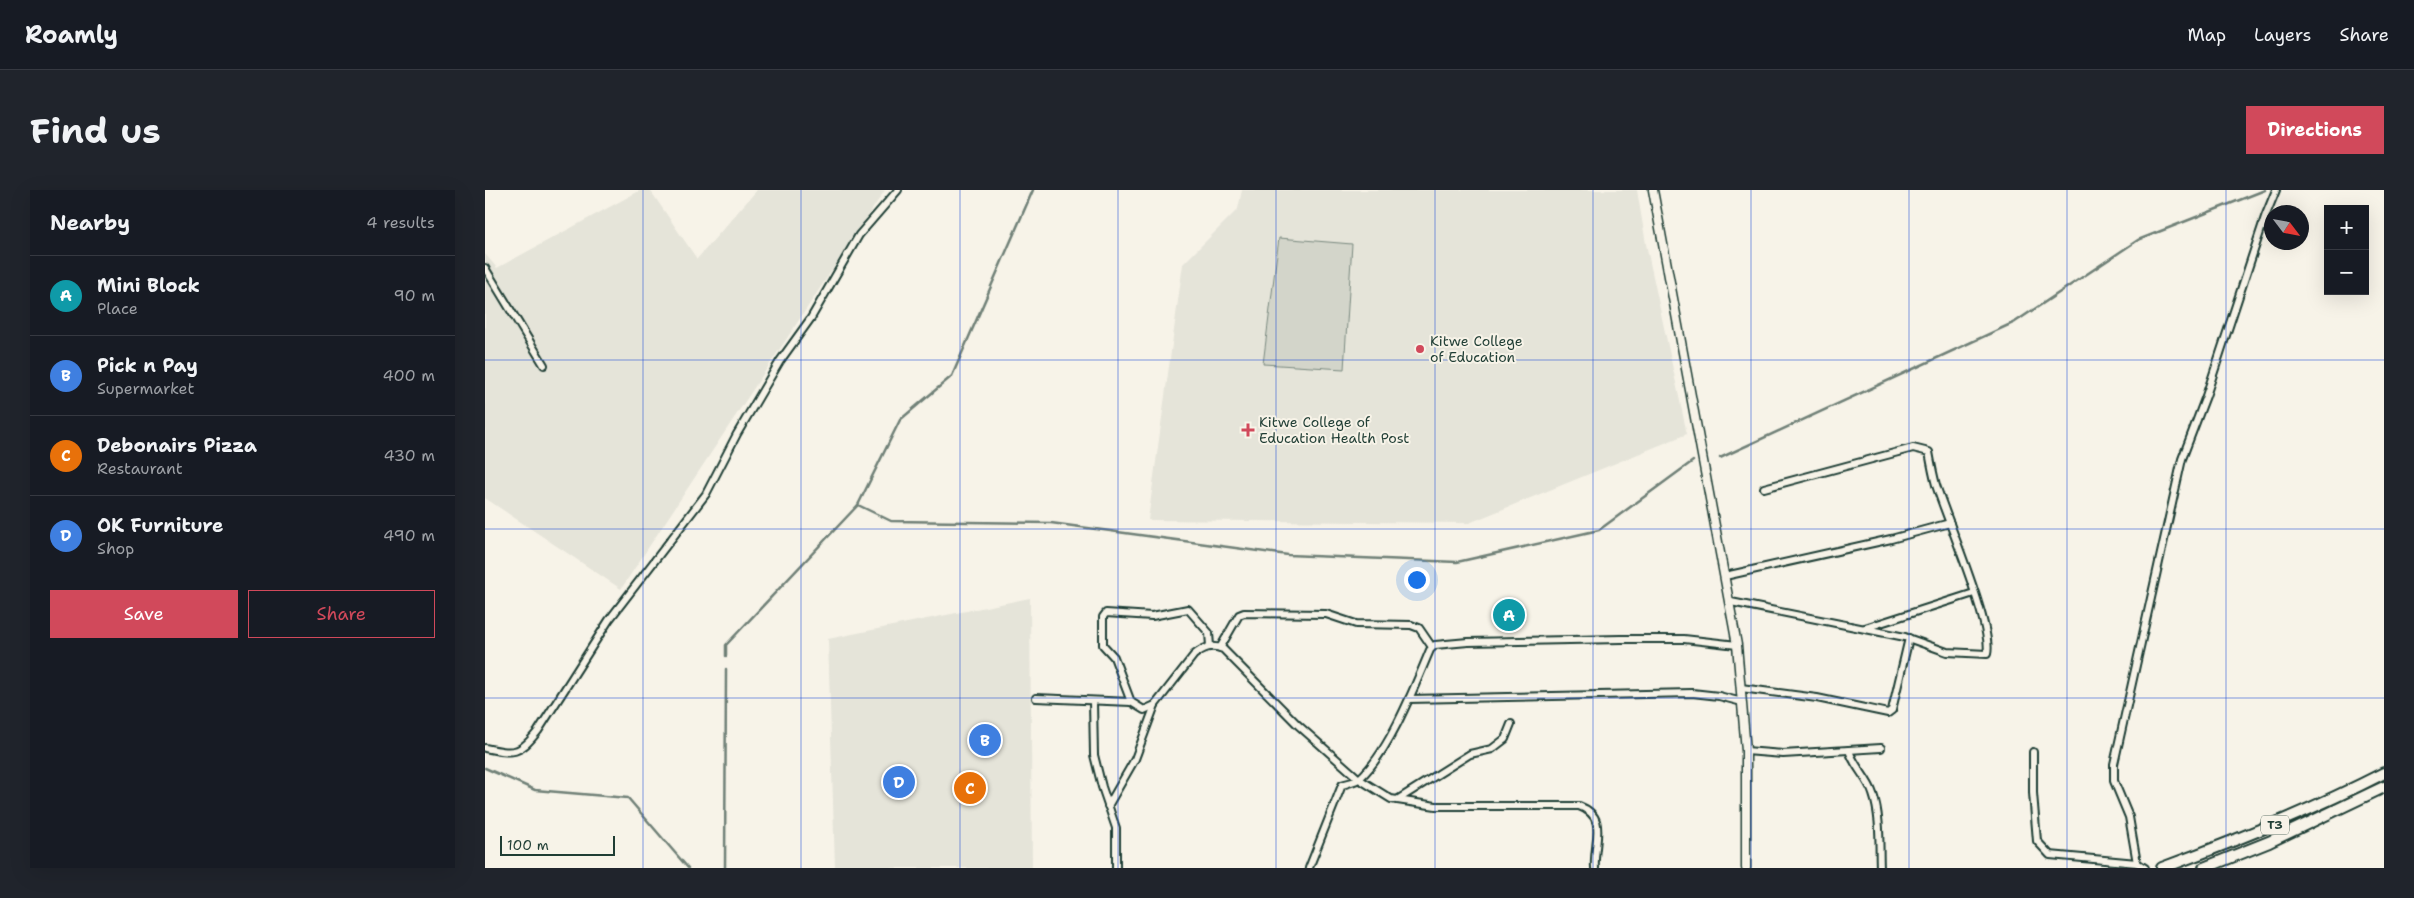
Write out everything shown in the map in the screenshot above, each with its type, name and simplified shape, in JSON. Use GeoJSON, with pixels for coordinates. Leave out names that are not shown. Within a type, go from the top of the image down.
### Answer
{"type":"FeatureCollection","features":[{"type":"Feature","properties":{"kind":"highway","name":"T3"},"geometry":{"type":"LineString","coordinates":[[2162,868],[2272,827],[2384,773]]}},
{"type":"Feature","properties":{"kind":"highway","name":"T3"},"geometry":{"type":"LineString","coordinates":[[2204,868],[2277,839],[2384,787]]}},
{"type":"Feature","properties":{"kind":"street"},"geometry":{"type":"LineString","coordinates":[[485,748],[511,753],[525,748],[538,731],[609,620],[706,494],[737,434],[780,361],[811,318],[859,235],[882,211],[898,190]]}},
{"type":"Feature","properties":{"kind":"street"},"geometry":{"type":"LineString","coordinates":[[1653,190],[1731,602],[1737,645],[1746,751],[1746,868]]}},
{"type":"Feature","properties":{"kind":"street"},"geometry":{"type":"LineString","coordinates":[[2137,863],[2129,817],[2114,781],[2114,764],[2182,459],[2207,396],[2265,217],[2276,190]]}},
{"type":"Feature","properties":{"kind":"street"},"geometry":{"type":"LineString","coordinates":[[485,268],[544,365]]}},
{"type":"Feature","properties":{"kind":"street"},"geometry":{"type":"LineString","coordinates":[[1731,602],[1909,638],[1947,652],[1987,654],[1989,647],[1974,593],[1936,485],[1929,452],[1924,449],[1913,448],[1764,488]]}},
{"type":"Feature","properties":{"kind":"street"},"geometry":{"type":"LineString","coordinates":[[1725,576],[1891,539],[1950,523]]}},
{"type":"Feature","properties":{"kind":"street"},"geometry":{"type":"LineString","coordinates":[[1863,629],[1974,593]]}},
{"type":"Feature","properties":{"kind":"street"},"geometry":{"type":"LineString","coordinates":[[1131,702],[1127,689],[1120,678],[1114,657],[1103,646],[1103,617],[1106,613],[1152,616],[1187,609],[1209,633],[1210,646]]}},
{"type":"Feature","properties":{"kind":"street"},"geometry":{"type":"LineString","coordinates":[[1220,648],[1239,615],[1244,613],[1326,614],[1356,624],[1411,625],[1419,628],[1432,647]]}},
{"type":"Feature","properties":{"kind":"street"},"geometry":{"type":"LineString","coordinates":[[1741,688],[1817,698],[1888,713],[1892,710],[1909,638]]}},
{"type":"Feature","properties":{"kind":"street"},"geometry":{"type":"LineString","coordinates":[[1432,647],[1468,642],[1621,639],[1684,639],[1737,645]]}},
{"type":"Feature","properties":{"kind":"street"},"geometry":{"type":"LineString","coordinates":[[1108,806],[1135,760],[1155,705],[1194,656],[1210,646],[1220,648],[1298,725],[1359,779],[1397,800],[1436,806],[1579,806],[1591,810],[1595,816],[1597,836],[1595,868]]}},
{"type":"Feature","properties":{"kind":"street"},"geometry":{"type":"LineString","coordinates":[[1309,868],[1342,785],[1359,779],[1385,745],[1409,699],[1432,647]]}},
{"type":"Feature","properties":{"kind":"street"},"geometry":{"type":"LineString","coordinates":[[1409,699],[1692,693],[1719,696],[1742,702]]}},
{"type":"Feature","properties":{"kind":"street"},"geometry":{"type":"LineString","coordinates":[[1037,698],[1131,702],[1144,710],[1155,705]]}},
{"type":"Feature","properties":{"kind":"street"},"geometry":{"type":"LineString","coordinates":[[1093,701],[1094,755],[1116,828],[1116,868]]}},
{"type":"Feature","properties":{"kind":"street"},"geometry":{"type":"LineString","coordinates":[[1397,800],[1471,754],[1492,749],[1505,739],[1511,724]]}},
{"type":"Feature","properties":{"kind":"street"},"geometry":{"type":"LineString","coordinates":[[1746,751],[1783,754],[1881,748]]}},
{"type":"Feature","properties":{"kind":"street"},"geometry":{"type":"LineString","coordinates":[[1849,750],[1852,761],[1873,792],[1876,804],[1881,868]]}},
{"type":"Feature","properties":{"kind":"street"},"geometry":{"type":"LineString","coordinates":[[2033,752],[2033,793],[2037,841],[2045,851],[2051,855],[2137,863],[2145,868]]}},
{"type":"Feature","properties":{"kind":"shaded area"},"geometry":{"type":"Polygon","coordinates":[[[641,190],[650,190],[697,259],[757,190],[885,190],[621,589],[485,498],[485,254],[497,268],[641,190]]]}},
{"type":"Feature","properties":{"kind":"shaded area","name":"Kitwe College of Education"},"geometry":{"type":"Polygon","coordinates":[[[1242,190],[1637,190],[1646,244],[1687,434],[1469,523],[1148,520],[1183,264],[1238,209],[1242,190]]]}},
{"type":"Feature","properties":{"kind":"shaded area"},"geometry":{"type":"Polygon","coordinates":[[[1279,238],[1352,244],[1344,369],[1263,364],[1279,238]]]}},
{"type":"Feature","properties":{"kind":"shaded area"},"geometry":{"type":"Polygon","coordinates":[[[1030,598],[1032,868],[835,868],[828,639],[1030,598]]]}},
{"type":"Feature","properties":{"kind":"waterway"},"geometry":{"type":"LineString","coordinates":[[726,656],[726,645],[858,505],[900,420],[952,376],[1033,190]]}},
{"type":"Feature","properties":{"kind":"waterway"},"geometry":{"type":"LineString","coordinates":[[1720,458],[2015,322],[2138,240],[2265,190]]}},
{"type":"Feature","properties":{"kind":"waterway"},"geometry":{"type":"LineString","coordinates":[[858,505],[891,521],[1051,523],[1288,555],[1457,562],[1599,530],[1693,461]]}},
{"type":"Feature","properties":{"kind":"waterway"},"geometry":{"type":"LineString","coordinates":[[725,868],[726,669]]}},
{"type":"Feature","properties":{"kind":"waterway"},"geometry":{"type":"LineString","coordinates":[[485,768],[535,790],[628,798],[688,868]]}},
{"type":"Feature","properties":{"kind":"place","name":"Kitwe College of Education"},"geometry":{"type":"Point","coordinates":[1420,349]}},
{"type":"Feature","properties":{"kind":"place","name":"Kitwe College of Education Health Post"},"geometry":{"type":"Point","coordinates":[1248,430]}},
{"type":"Feature","properties":{"kind":"place","name":"Mini Block"},"geometry":{"type":"Point","coordinates":[1509,615]}},
{"type":"Feature","properties":{"kind":"place","name":"Pick n Pay"},"geometry":{"type":"Point","coordinates":[985,740]}},
{"type":"Feature","properties":{"kind":"place","name":"OK Furniture"},"geometry":{"type":"Point","coordinates":[899,782]}},
{"type":"Feature","properties":{"kind":"place","name":"Debonairs Pizza"},"geometry":{"type":"Point","coordinates":[970,788]}}]}
